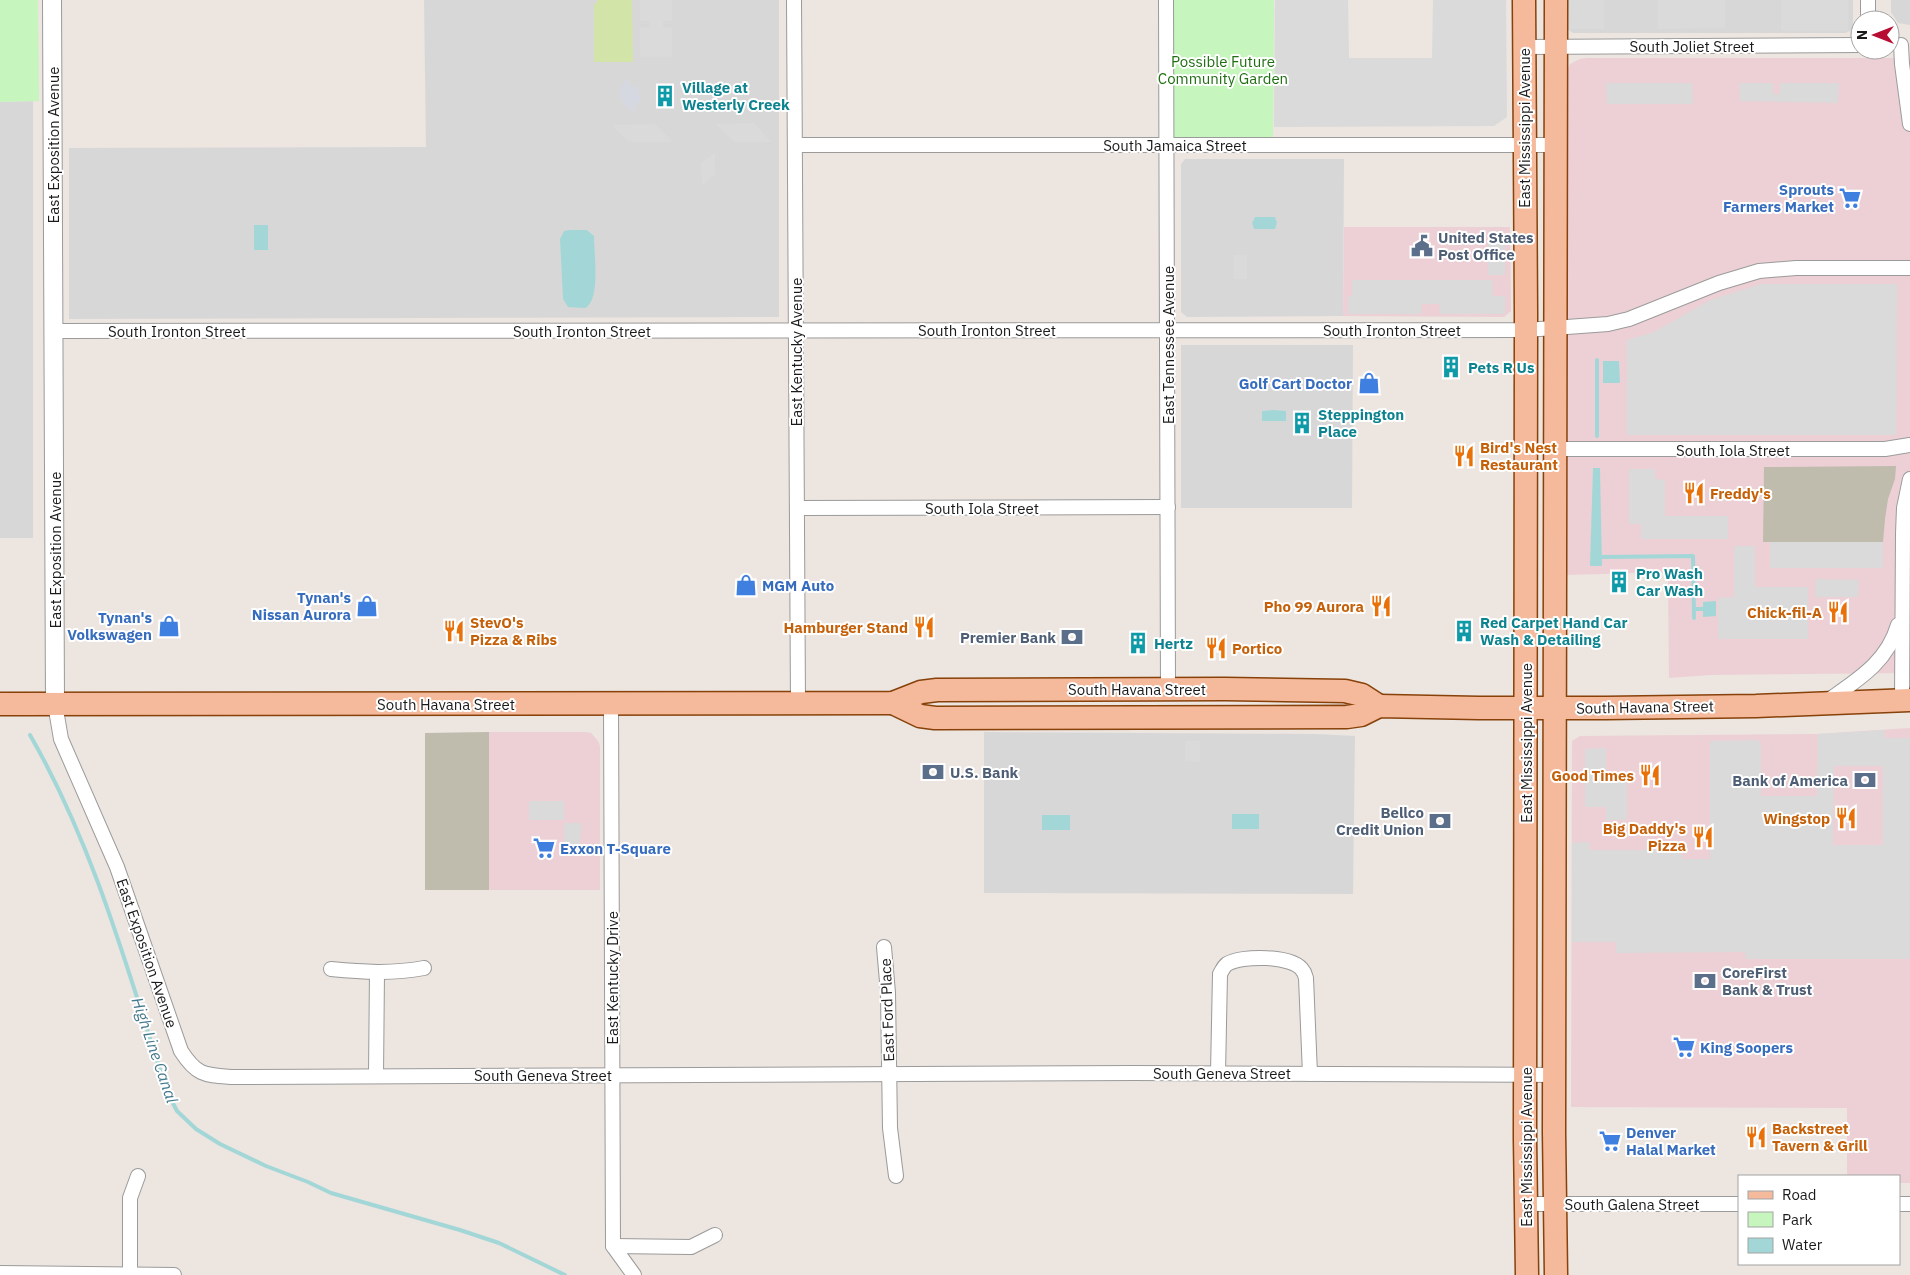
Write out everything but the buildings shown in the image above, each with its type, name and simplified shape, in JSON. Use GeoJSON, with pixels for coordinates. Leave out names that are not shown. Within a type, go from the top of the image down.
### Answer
{"type":"FeatureCollection","features":[{"type":"Feature","properties":{"kind":"main road","name":"East Mississippi Avenue"},"geometry":{"type":"LineString","coordinates":[[1524,0],[1526,330],[1525,1075],[1527,1275]]}},
{"type":"Feature","properties":{"kind":"main road","name":"East Mississippi Avenue"},"geometry":{"type":"LineString","coordinates":[[1556,0],[1554,1075],[1556,1275]]}},
{"type":"Feature","properties":{"kind":"main road"},"geometry":{"type":"LineString","coordinates":[[1000,719],[1024,699],[1032,689]]}},
{"type":"Feature","properties":{"kind":"main road"},"geometry":{"type":"LineString","coordinates":[[1137,719],[1161,702],[1168,689]]}},
{"type":"Feature","properties":{"kind":"main road","name":"South Havana Street"},"geometry":{"type":"LineString","coordinates":[[0,704],[893,703],[921,692],[933,690],[1224,689],[1345,691],[1362,695],[1379,706]]}},
{"type":"Feature","properties":{"kind":"main road"},"geometry":{"type":"LineString","coordinates":[[1185,719],[1198,702],[1224,689]]}},
{"type":"Feature","properties":{"kind":"main road","name":"South Havana Street"},"geometry":{"type":"LineString","coordinates":[[893,703],[913,714],[927,717],[1185,719],[1347,717],[1364,715],[1379,706],[1555,708],[1906,700]]}},
{"type":"Feature","properties":{"kind":"street","name":"East Exposition Avenue"},"geometry":{"type":"LineString","coordinates":[[52,0],[55,704],[59,734],[117,867],[181,1051],[190,1064],[198,1071]]}},
{"type":"Feature","properties":{"kind":"street","name":"East Kentucky Avenue"},"geometry":{"type":"LineString","coordinates":[[794,0],[798,704]]}},
{"type":"Feature","properties":{"kind":"street","name":"East Tennessee Avenue"},"geometry":{"type":"LineString","coordinates":[[1166,0],[1168,689]]}},
{"type":"Feature","properties":{"kind":"street","name":"South Joliet Street"},"geometry":{"type":"LineString","coordinates":[[1524,47],[1850,45]]}},
{"type":"Feature","properties":{"kind":"street"},"geometry":{"type":"LineString","coordinates":[[1900,45],[1910,124]]}},
{"type":"Feature","properties":{"kind":"street","name":"South Jamaica Street"},"geometry":{"type":"LineString","coordinates":[[795,145],[1555,145]]}},
{"type":"Feature","properties":{"kind":"street","name":"South Ironton Street"},"geometry":{"type":"LineString","coordinates":[[54,331],[1526,330],[1608,324],[1629,319],[1719,283],[1759,271],[1789,268],[1910,268]]}},
{"type":"Feature","properties":{"kind":"street","name":"South Iola Street"},"geometry":{"type":"LineString","coordinates":[[1555,449],[1885,449],[1910,445]]}},
{"type":"Feature","properties":{"kind":"street"},"geometry":{"type":"LineString","coordinates":[[1906,700],[1902,613],[1903,520],[1910,480]]}},
{"type":"Feature","properties":{"kind":"street","name":"South Iola Street"},"geometry":{"type":"LineString","coordinates":[[797,508],[1168,507]]}},
{"type":"Feature","properties":{"kind":"street"},"geometry":{"type":"LineString","coordinates":[[1902,613],[1910,641]]}},
{"type":"Feature","properties":{"kind":"street"},"geometry":{"type":"LineString","coordinates":[[1825,703],[1863,675],[1884,655],[1892,643],[1902,613]]}},
{"type":"Feature","properties":{"kind":"street","name":"East Kentucky Drive"},"geometry":{"type":"LineString","coordinates":[[612,704],[613,1246]]}},
{"type":"Feature","properties":{"kind":"street","name":"East Ford Place"},"geometry":{"type":"LineString","coordinates":[[884,947],[888,993],[889,1073]]}},
{"type":"Feature","properties":{"kind":"street"},"geometry":{"type":"LineString","coordinates":[[1218,1074],[1220,974],[1226,964],[1242,960],[1265,958],[1285,960],[1296,964],[1303,970],[1306,978],[1310,1074]]}},
{"type":"Feature","properties":{"kind":"street"},"geometry":{"type":"LineString","coordinates":[[331,969],[377,972],[424,968]]}},
{"type":"Feature","properties":{"kind":"street"},"geometry":{"type":"LineString","coordinates":[[376,1075],[377,972]]}},
{"type":"Feature","properties":{"kind":"street","name":"South Geneva Street"},"geometry":{"type":"LineString","coordinates":[[198,1071],[233,1077],[889,1073],[1554,1075]]}},
{"type":"Feature","properties":{"kind":"street"},"geometry":{"type":"LineString","coordinates":[[889,1073],[890,1128],[896,1176]]}},
{"type":"Feature","properties":{"kind":"street"},"geometry":{"type":"LineString","coordinates":[[130,1274],[130,1198],[138,1176]]}},
{"type":"Feature","properties":{"kind":"street","name":"South Galena Street"},"geometry":{"type":"LineString","coordinates":[[1526,1204],[1738,1204]]}},
{"type":"Feature","properties":{"kind":"street"},"geometry":{"type":"LineString","coordinates":[[613,1246],[691,1247],[715,1235]]}},
{"type":"Feature","properties":{"kind":"street"},"geometry":{"type":"LineString","coordinates":[[613,1246],[634,1275]]}},
{"type":"Feature","properties":{"kind":"street"},"geometry":{"type":"LineString","coordinates":[[0,1273],[174,1275]]}},
{"type":"Feature","properties":{"kind":"shaded area","name":"Village at Westerly Creek"},"geometry":{"type":"Polygon","coordinates":[[[424,0],[779,0],[779,317],[69,319],[69,148],[426,147],[424,0]]]}},
{"type":"Feature","properties":{"kind":"shaded area"},"geometry":{"type":"Polygon","coordinates":[[[640,0],[672,0],[672,21],[663,21],[663,27],[672,28],[672,57],[640,57],[640,28],[650,27],[649,21],[640,21],[640,0]]]}},
{"type":"Feature","properties":{"kind":"shaded area"},"geometry":{"type":"Polygon","coordinates":[[[1275,0],[1348,0],[1349,58],[1432,58],[1433,0],[1506,0],[1507,117],[1494,126],[1274,127],[1275,0]]]}},
{"type":"Feature","properties":{"kind":"shaded area"},"geometry":{"type":"Polygon","coordinates":[[[1567,0],[1853,0],[1853,10],[1850,10],[1850,31],[1846,33],[1573,33],[1567,29],[1567,0]]]}},
{"type":"Feature","properties":{"kind":"shaded area"},"geometry":{"type":"Polygon","coordinates":[[[1569,0],[1604,0],[1604,29],[1569,29],[1569,0]]]}},
{"type":"Feature","properties":{"kind":"shaded area"},"geometry":{"type":"Polygon","coordinates":[[[1658,0],[1725,0],[1725,28],[1658,29],[1658,0]]]}},
{"type":"Feature","properties":{"kind":"shaded area"},"geometry":{"type":"Polygon","coordinates":[[[1781,0],[1848,0],[1848,31],[1781,31],[1781,0]]]}},
{"type":"Feature","properties":{"kind":"shaded area"},"geometry":{"type":"Polygon","coordinates":[[[1891,0],[1910,0],[1910,25],[1900,23],[1900,10],[1891,10],[1891,0]]]}},
{"type":"Feature","properties":{"kind":"shaded area"},"geometry":{"type":"Polygon","coordinates":[[[1850,58],[1850,60],[1900,60],[1900,58],[1910,58],[1910,673],[1710,675],[1669,678],[1668,572],[1567,575],[1564,79],[1570,64],[1580,59],[1850,58]]]}},
{"type":"Feature","properties":{"kind":"shaded area"},"geometry":{"type":"Polygon","coordinates":[[[628,77],[631,87],[637,86],[641,102],[634,104],[636,112],[626,107],[620,97],[621,86],[628,77]]]}},
{"type":"Feature","properties":{"kind":"shaded area"},"geometry":{"type":"Polygon","coordinates":[[[1606,83],[1692,83],[1693,104],[1607,104],[1606,83]]]}},
{"type":"Feature","properties":{"kind":"shaded area"},"geometry":{"type":"Polygon","coordinates":[[[1739,83],[1773,83],[1773,94],[1780,94],[1780,83],[1839,83],[1838,103],[1740,101],[1739,83]]]}},
{"type":"Feature","properties":{"kind":"shaded area"},"geometry":{"type":"Polygon","coordinates":[[[33,101],[33,538],[0,538],[0,102],[33,101]]]}},
{"type":"Feature","properties":{"kind":"shaded area"},"geometry":{"type":"Polygon","coordinates":[[[754,123],[771,142],[734,142],[716,124],[754,123]]]}},
{"type":"Feature","properties":{"kind":"shaded area"},"geometry":{"type":"Polygon","coordinates":[[[655,124],[673,142],[629,142],[612,125],[655,124]]]}},
{"type":"Feature","properties":{"kind":"shaded area"},"geometry":{"type":"Polygon","coordinates":[[[715,153],[715,174],[702,186],[701,163],[715,153]]]}},
{"type":"Feature","properties":{"kind":"shaded area"},"geometry":{"type":"Polygon","coordinates":[[[1185,159],[1344,159],[1343,316],[1187,317],[1181,312],[1181,164],[1185,159]]]}},
{"type":"Feature","properties":{"kind":"shaded area"},"geometry":{"type":"Polygon","coordinates":[[[1344,227],[1510,227],[1511,311],[1504,317],[1343,316],[1344,227]]]}},
{"type":"Feature","properties":{"kind":"shaded area"},"geometry":{"type":"Polygon","coordinates":[[[1488,241],[1505,241],[1505,275],[1488,275],[1488,241]]]}},
{"type":"Feature","properties":{"kind":"shaded area"},"geometry":{"type":"Polygon","coordinates":[[[1234,255],[1247,255],[1247,279],[1234,279],[1234,255]]]}},
{"type":"Feature","properties":{"kind":"shaded area"},"geometry":{"type":"Polygon","coordinates":[[[1352,280],[1492,280],[1493,296],[1505,296],[1505,314],[1440,314],[1439,304],[1422,304],[1421,314],[1348,314],[1348,296],[1352,296],[1352,280]]]}},
{"type":"Feature","properties":{"kind":"shaded area"},"geometry":{"type":"Polygon","coordinates":[[[1761,284],[1897,284],[1896,435],[1627,435],[1627,340],[1654,332],[1710,300],[1761,284]]]}},
{"type":"Feature","properties":{"kind":"shaded area"},"geometry":{"type":"Polygon","coordinates":[[[1181,345],[1353,345],[1352,508],[1181,508],[1181,345]]]}},
{"type":"Feature","properties":{"kind":"shaded area"},"geometry":{"type":"Polygon","coordinates":[[[1896,466],[1895,479],[1888,499],[1883,542],[1763,542],[1764,467],[1896,466]]]}},
{"type":"Feature","properties":{"kind":"shaded area"},"geometry":{"type":"Polygon","coordinates":[[[1629,469],[1655,469],[1655,479],[1665,480],[1665,516],[1728,516],[1728,539],[1641,539],[1641,524],[1629,524],[1629,469]]]}},
{"type":"Feature","properties":{"kind":"shaded area"},"geometry":{"type":"Polygon","coordinates":[[[1770,542],[1883,542],[1883,568],[1770,568],[1770,542]]]}},
{"type":"Feature","properties":{"kind":"shaded area"},"geometry":{"type":"Polygon","coordinates":[[[1734,546],[1755,546],[1755,587],[1808,587],[1808,639],[1718,639],[1718,598],[1734,597],[1734,546]]]}},
{"type":"Feature","properties":{"kind":"shaded area"},"geometry":{"type":"Polygon","coordinates":[[[1816,579],[1859,580],[1858,597],[1815,597],[1816,579]]]}},
{"type":"Feature","properties":{"kind":"shaded area"},"geometry":{"type":"Polygon","coordinates":[[[1910,728],[1910,1183],[1900,1183],[1900,1175],[1847,1175],[1847,1108],[1571,1107],[1572,741],[1580,736],[1818,734],[1910,728]]]}},
{"type":"Feature","properties":{"kind":"shaded area"},"geometry":{"type":"Polygon","coordinates":[[[1884,730],[1885,738],[1910,738],[1910,959],[1746,959],[1745,952],[1616,953],[1616,942],[1572,942],[1572,843],[1589,842],[1590,850],[1679,850],[1683,859],[1710,859],[1710,741],[1757,740],[1761,743],[1761,796],[1817,796],[1818,734],[1884,730]],[[1834,766],[1833,845],[1883,845],[1883,766],[1834,766]]]}},
{"type":"Feature","properties":{"kind":"shaded area"},"geometry":{"type":"Polygon","coordinates":[[[489,732],[585,732],[591,733],[598,741],[600,746],[600,890],[489,890],[489,732]]]}},
{"type":"Feature","properties":{"kind":"shaded area"},"geometry":{"type":"Polygon","coordinates":[[[489,732],[489,890],[425,890],[425,733],[489,732]]]}},
{"type":"Feature","properties":{"kind":"shaded area"},"geometry":{"type":"Polygon","coordinates":[[[984,732],[1316,734],[1355,736],[1353,894],[984,893],[984,732]]]}},
{"type":"Feature","properties":{"kind":"shaded area"},"geometry":{"type":"Polygon","coordinates":[[[1185,741],[1200,741],[1200,762],[1185,761],[1185,741]]]}},
{"type":"Feature","properties":{"kind":"shaded area"},"geometry":{"type":"Polygon","coordinates":[[[1606,748],[1606,778],[1627,778],[1627,820],[1606,820],[1606,807],[1585,807],[1585,749],[1606,748]]]}},
{"type":"Feature","properties":{"kind":"shaded area"},"geometry":{"type":"Polygon","coordinates":[[[529,801],[564,801],[564,820],[529,820],[529,801]]]}},
{"type":"Feature","properties":{"kind":"shaded area"},"geometry":{"type":"Polygon","coordinates":[[[564,823],[581,823],[580,853],[564,853],[564,823]]]}},
{"type":"Feature","properties":{"kind":"green space"},"geometry":{"type":"Polygon","coordinates":[[[0,0],[38,0],[39,101],[0,102],[0,0]]]}},
{"type":"Feature","properties":{"kind":"green space"},"geometry":{"type":"Polygon","coordinates":[[[597,0],[632,0],[633,62],[594,62],[594,4],[597,3],[597,0]]]}},
{"type":"Feature","properties":{"kind":"green space","name":"Possible Future Community Garden"},"geometry":{"type":"Polygon","coordinates":[[[1172,0],[1274,0],[1273,139],[1173,139],[1172,0]]]}},
{"type":"Feature","properties":{"kind":"water"},"geometry":{"type":"Polygon","coordinates":[[[1255,217],[1275,217],[1277,223],[1275,229],[1254,229],[1252,223],[1255,217]]]}},
{"type":"Feature","properties":{"kind":"water"},"geometry":{"type":"Polygon","coordinates":[[[254,225],[268,225],[268,250],[254,250],[254,225]]]}},
{"type":"Feature","properties":{"kind":"water"},"geometry":{"type":"Polygon","coordinates":[[[587,230],[594,236],[595,286],[590,303],[585,308],[568,307],[563,299],[560,239],[564,231],[587,230]]]}},
{"type":"Feature","properties":{"kind":"water"},"geometry":{"type":"Polygon","coordinates":[[[1603,361],[1619,361],[1620,383],[1603,383],[1603,361]]]}},
{"type":"Feature","properties":{"kind":"water"},"geometry":{"type":"Polygon","coordinates":[[[1262,411],[1286,411],[1286,421],[1262,421],[1262,411]]]}},
{"type":"Feature","properties":{"kind":"water"},"geometry":{"type":"Polygon","coordinates":[[[1593,468],[1600,468],[1602,566],[1590,566],[1593,468]]]}},
{"type":"Feature","properties":{"kind":"water"},"geometry":{"type":"Polygon","coordinates":[[[1716,601],[1716,616],[1703,617],[1703,602],[1716,601]]]}},
{"type":"Feature","properties":{"kind":"water"},"geometry":{"type":"Polygon","coordinates":[[[1232,814],[1259,814],[1259,829],[1232,829],[1232,814]]]}},
{"type":"Feature","properties":{"kind":"water"},"geometry":{"type":"Polygon","coordinates":[[[1042,815],[1070,815],[1070,830],[1042,830],[1042,815]]]}},
{"type":"Feature","properties":{"kind":"waterway"},"geometry":{"type":"LineString","coordinates":[[1597,360],[1597,436]]}},
{"type":"Feature","properties":{"kind":"waterway"},"geometry":{"type":"LineString","coordinates":[[1602,557],[1693,556],[1694,618]]}},
{"type":"Feature","properties":{"kind":"waterway"},"geometry":{"type":"LineString","coordinates":[[1694,609],[1703,609]]}},
{"type":"Feature","properties":{"kind":"waterway","name":"High Line Canal"},"geometry":{"type":"LineString","coordinates":[[30,735],[53,777],[91,865],[108,910],[167,1092],[177,1111],[196,1129],[220,1144],[266,1166],[331,1193],[499,1243],[565,1275]]}},
{"type":"Feature","properties":{"kind":"place","name":"Village at Westerly Creek"},"geometry":{"type":"Point","coordinates":[665,96]}},
{"type":"Feature","properties":{"kind":"place","name":"Sprouts Farmers Market"},"geometry":{"type":"Point","coordinates":[1850,198]}},
{"type":"Feature","properties":{"kind":"place","name":"United States Post Office"},"geometry":{"type":"Point","coordinates":[1422,246]}},
{"type":"Feature","properties":{"kind":"place","name":"Pets R Us"},"geometry":{"type":"Point","coordinates":[1451,367]}},
{"type":"Feature","properties":{"kind":"place","name":"Golf Cart Doctor"},"geometry":{"type":"Point","coordinates":[1369,383]}},
{"type":"Feature","properties":{"kind":"place","name":"Steppington Place"},"geometry":{"type":"Point","coordinates":[1302,423]}},
{"type":"Feature","properties":{"kind":"place","name":"Bird's Nest Restaurant"},"geometry":{"type":"Point","coordinates":[1464,456]}},
{"type":"Feature","properties":{"kind":"place","name":"Freddy's"},"geometry":{"type":"Point","coordinates":[1694,493]}},
{"type":"Feature","properties":{"kind":"place","name":"Pro Wash Car Wash"},"geometry":{"type":"Point","coordinates":[1619,582]}},
{"type":"Feature","properties":{"kind":"place","name":"MGM Auto"},"geometry":{"type":"Point","coordinates":[746,585]}},
{"type":"Feature","properties":{"kind":"place","name":"Tynan's Nissan Aurora"},"geometry":{"type":"Point","coordinates":[367,606]}},
{"type":"Feature","properties":{"kind":"place","name":"Pho 99 Aurora"},"geometry":{"type":"Point","coordinates":[1381,606]}},
{"type":"Feature","properties":{"kind":"place","name":"Chick-fil-A"},"geometry":{"type":"Point","coordinates":[1838,612]}},
{"type":"Feature","properties":{"kind":"place","name":"Tynan's Volkswagen"},"geometry":{"type":"Point","coordinates":[169,626]}},
{"type":"Feature","properties":{"kind":"place","name":"Hamburger Stand"},"geometry":{"type":"Point","coordinates":[924,627]}},
{"type":"Feature","properties":{"kind":"place","name":"StevO's Pizza & Ribs"},"geometry":{"type":"Point","coordinates":[454,631]}},
{"type":"Feature","properties":{"kind":"place","name":"Red Carpet Hand Car Wash & Detailing"},"geometry":{"type":"Point","coordinates":[1464,631]}},
{"type":"Feature","properties":{"kind":"place","name":"Premier Bank"},"geometry":{"type":"Point","coordinates":[1072,637]}},
{"type":"Feature","properties":{"kind":"place","name":"Hertz"},"geometry":{"type":"Point","coordinates":[1138,643]}},
{"type":"Feature","properties":{"kind":"place","name":"Portico"},"geometry":{"type":"Point","coordinates":[1216,648]}},
{"type":"Feature","properties":{"kind":"place","name":"U.S. Bank"},"geometry":{"type":"Point","coordinates":[933,772]}},
{"type":"Feature","properties":{"kind":"place","name":"Good Times"},"geometry":{"type":"Point","coordinates":[1650,775]}},
{"type":"Feature","properties":{"kind":"place","name":"Bank of America"},"geometry":{"type":"Point","coordinates":[1865,780]}},
{"type":"Feature","properties":{"kind":"place","name":"Wingstop"},"geometry":{"type":"Point","coordinates":[1846,818]}},
{"type":"Feature","properties":{"kind":"place","name":"Bellco Credit Union"},"geometry":{"type":"Point","coordinates":[1440,821]}},
{"type":"Feature","properties":{"kind":"place","name":"Big Daddy's Pizza"},"geometry":{"type":"Point","coordinates":[1703,837]}},
{"type":"Feature","properties":{"kind":"place","name":"Exxon T-Square"},"geometry":{"type":"Point","coordinates":[544,848]}},
{"type":"Feature","properties":{"kind":"place","name":"CoreFirst Bank & Trust"},"geometry":{"type":"Point","coordinates":[1705,981]}},
{"type":"Feature","properties":{"kind":"place","name":"King Soopers"},"geometry":{"type":"Point","coordinates":[1684,1047]}},
{"type":"Feature","properties":{"kind":"place","name":"Backstreet Tavern & Grill"},"geometry":{"type":"Point","coordinates":[1756,1137]}},
{"type":"Feature","properties":{"kind":"place","name":"Denver Halal Market"},"geometry":{"type":"Point","coordinates":[1610,1141]}}]}
